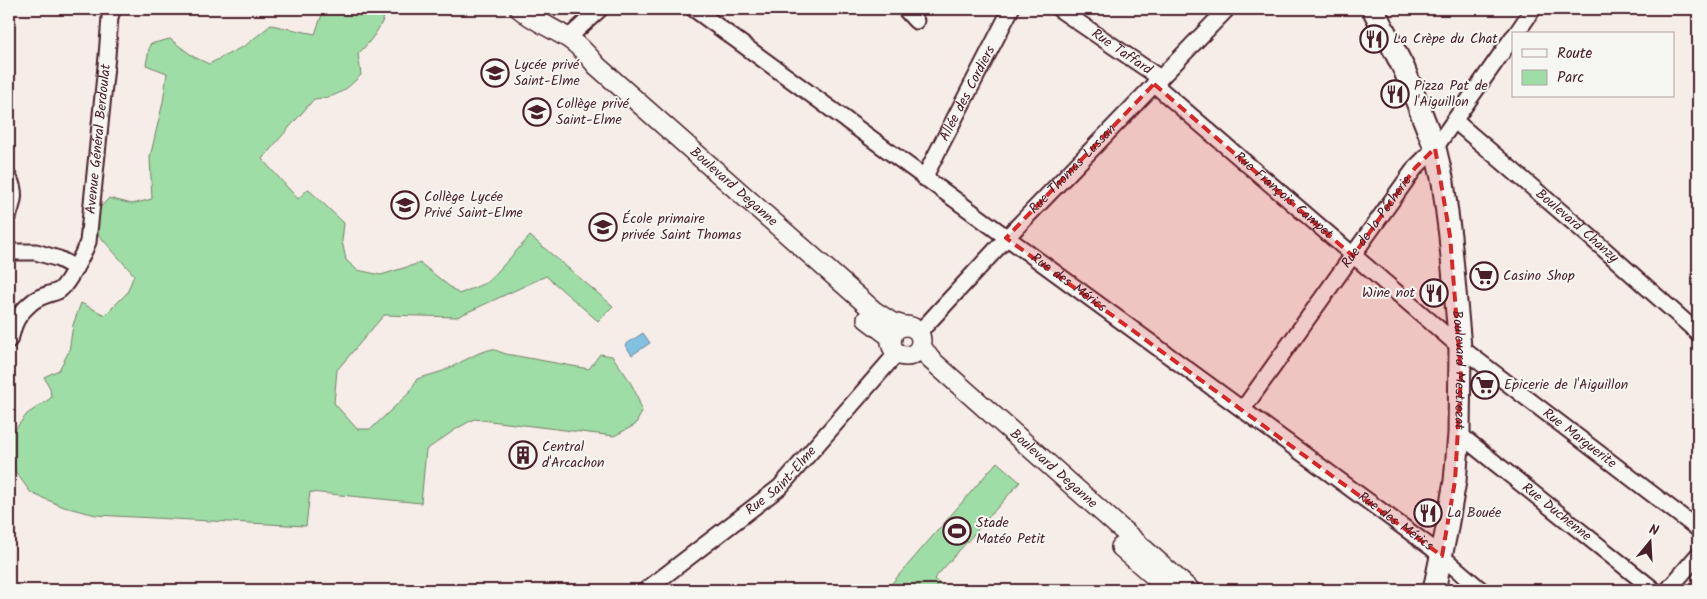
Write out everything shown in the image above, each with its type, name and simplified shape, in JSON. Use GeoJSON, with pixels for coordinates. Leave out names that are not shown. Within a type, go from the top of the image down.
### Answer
{"type":"FeatureCollection","features":[{"type":"Feature","properties":{"kind":"main road","name":"Boulevard Mestrezat"},"geometry":{"type":"LineString","coordinates":[[1372,9],[1404,69],[1436,148],[1450,236],[1460,347],[1459,434],[1455,480],[1434,590]]}},
{"type":"Feature","properties":{"kind":"street","name":"Avenue Général Berdoulat"},"geometry":{"type":"LineString","coordinates":[[9,340],[20,314],[32,302],[40,296],[60,291],[67,283],[88,242],[110,17],[113,9]]}},
{"type":"Feature","properties":{"kind":"street"},"geometry":{"type":"LineString","coordinates":[[520,9],[539,23],[568,38],[600,9]]}},
{"type":"Feature","properties":{"kind":"street","name":"Boulevard Deganne"},"geometry":{"type":"LineString","coordinates":[[540,9],[552,16],[568,38],[586,70],[863,316],[907,342],[930,359],[1190,590]]}},
{"type":"Feature","properties":{"kind":"street","name":"Rue des Mérics"},"geometry":{"type":"LineString","coordinates":[[694,9],[1243,409],[1442,556],[1481,590]]}},
{"type":"Feature","properties":{"kind":"street"},"geometry":{"type":"LineString","coordinates":[[905,9],[916,21]]}},
{"type":"Feature","properties":{"kind":"street","name":"Allée des Cordiers"},"geometry":{"type":"LineString","coordinates":[[924,178],[1011,9]]}},
{"type":"Feature","properties":{"kind":"street","name":"Rue Taffard"},"geometry":{"type":"LineString","coordinates":[[1059,9],[1157,81]]}},
{"type":"Feature","properties":{"kind":"street","name":"Rue Thomas Lussan"},"geometry":{"type":"LineString","coordinates":[[907,342],[927,324],[1006,238],[1227,9]]}},
{"type":"Feature","properties":{"kind":"street"},"geometry":{"type":"LineString","coordinates":[[1517,32],[1533,9]]}},
{"type":"Feature","properties":{"kind":"street","name":"Rue de la Pécherie"},"geometry":{"type":"LineString","coordinates":[[1243,409],[1415,168],[1436,148],[1512,38]]}},
{"type":"Feature","properties":{"kind":"street","name":"Rue François Campet"},"geometry":{"type":"LineString","coordinates":[[1157,81],[1353,256],[1460,347]]}},
{"type":"Feature","properties":{"kind":"street","name":"Boulevard Chanzy"},"geometry":{"type":"LineString","coordinates":[[1455,121],[1588,235],[1698,334]]}},
{"type":"Feature","properties":{"kind":"street"},"geometry":{"type":"LineString","coordinates":[[9,178],[14,192],[9,214]]}},
{"type":"Feature","properties":{"kind":"street"},"geometry":{"type":"LineString","coordinates":[[9,252],[36,252],[59,259],[74,267]]}},
{"type":"Feature","properties":{"kind":"street","name":"Boulevard Deganne"},"geometry":{"type":"LineString","coordinates":[[907,342],[977,418],[1170,590]]}},
{"type":"Feature","properties":{"kind":"street","name":"Rue Saint-Elme"},"geometry":{"type":"LineString","coordinates":[[646,590],[780,488],[907,342]]}},
{"type":"Feature","properties":{"kind":"street","name":"Rue Marguerite"},"geometry":{"type":"LineString","coordinates":[[1460,347],[1698,529]]}},
{"type":"Feature","properties":{"kind":"street","name":"Rue Duchenne"},"geometry":{"type":"LineString","coordinates":[[1459,434],[1654,590]]}},
{"type":"Feature","properties":{"kind":"street"},"geometry":{"type":"LineString","coordinates":[[1668,590],[1698,555]]}},
{"type":"Feature","properties":{"kind":"highlighted area"},"geometry":{"type":"Polygon","coordinates":[[[1154,84],[1353,256],[1415,168],[1435,148],[1450,236],[1461,376],[1455,481],[1442,556],[1006,238],[1154,84]]]}},
{"type":"Feature","properties":{"kind":"green space"},"geometry":{"type":"Polygon","coordinates":[[[324,9],[387,9],[376,33],[358,54],[361,75],[340,93],[314,99],[262,159],[298,199],[308,189],[344,223],[342,241],[346,260],[357,270],[381,275],[420,263],[459,294],[488,282],[530,236],[613,306],[598,321],[546,276],[457,317],[384,315],[337,370],[334,403],[357,429],[371,429],[409,393],[417,379],[443,371],[479,353],[492,349],[506,354],[589,369],[600,354],[612,356],[634,389],[642,412],[635,425],[614,436],[474,419],[426,450],[421,503],[310,492],[306,526],[96,515],[64,507],[31,493],[9,463],[9,437],[27,414],[51,398],[50,388],[44,377],[59,370],[69,351],[73,325],[81,303],[105,315],[127,293],[134,275],[97,233],[99,209],[109,198],[132,204],[152,199],[150,157],[163,102],[167,73],[146,65],[150,44],[170,39],[194,57],[209,64],[246,45],[271,25],[315,34],[324,9]]]}},
{"type":"Feature","properties":{"kind":"green space","name":"Stade Matéo Petit"},"geometry":{"type":"Polygon","coordinates":[[[997,462],[1020,482],[934,579],[946,590],[886,590],[997,462]]]}},
{"type":"Feature","properties":{"kind":"water"},"geometry":{"type":"Polygon","coordinates":[[[643,333],[650,343],[632,355],[625,345],[643,333]]]}},
{"type":"Feature","properties":{"kind":"place","name":"La Crèpe du Chat"},"geometry":{"type":"Point","coordinates":[1374,39]}},
{"type":"Feature","properties":{"kind":"place","name":"Lycée privé Saint-Elme"},"geometry":{"type":"Point","coordinates":[495,73]}},
{"type":"Feature","properties":{"kind":"place","name":"Pizza Pat de l'Aiguillon"},"geometry":{"type":"Point","coordinates":[1395,94]}},
{"type":"Feature","properties":{"kind":"place","name":"Collège privé Saint-Elme"},"geometry":{"type":"Point","coordinates":[537,112]}},
{"type":"Feature","properties":{"kind":"place","name":"Collège Lycée Privé Saint-Elme"},"geometry":{"type":"Point","coordinates":[405,205]}},
{"type":"Feature","properties":{"kind":"place","name":"École primaire privée Saint Thomas"},"geometry":{"type":"Point","coordinates":[603,227]}},
{"type":"Feature","properties":{"kind":"place","name":"Casino Shop"},"geometry":{"type":"Point","coordinates":[1484,276]}},
{"type":"Feature","properties":{"kind":"place","name":"Wine not"},"geometry":{"type":"Point","coordinates":[1434,293]}},
{"type":"Feature","properties":{"kind":"place","name":"Epicerie de l'Aiguillon"},"geometry":{"type":"Point","coordinates":[1485,385]}},
{"type":"Feature","properties":{"kind":"place","name":"Central d'Arcachon"},"geometry":{"type":"Point","coordinates":[523,455]}},
{"type":"Feature","properties":{"kind":"place","name":"La Bouée"},"geometry":{"type":"Point","coordinates":[1428,513]}},
{"type":"Feature","properties":{"kind":"place","name":"Stade Matéo Petit"},"geometry":{"type":"Point","coordinates":[957,531]}}]}
